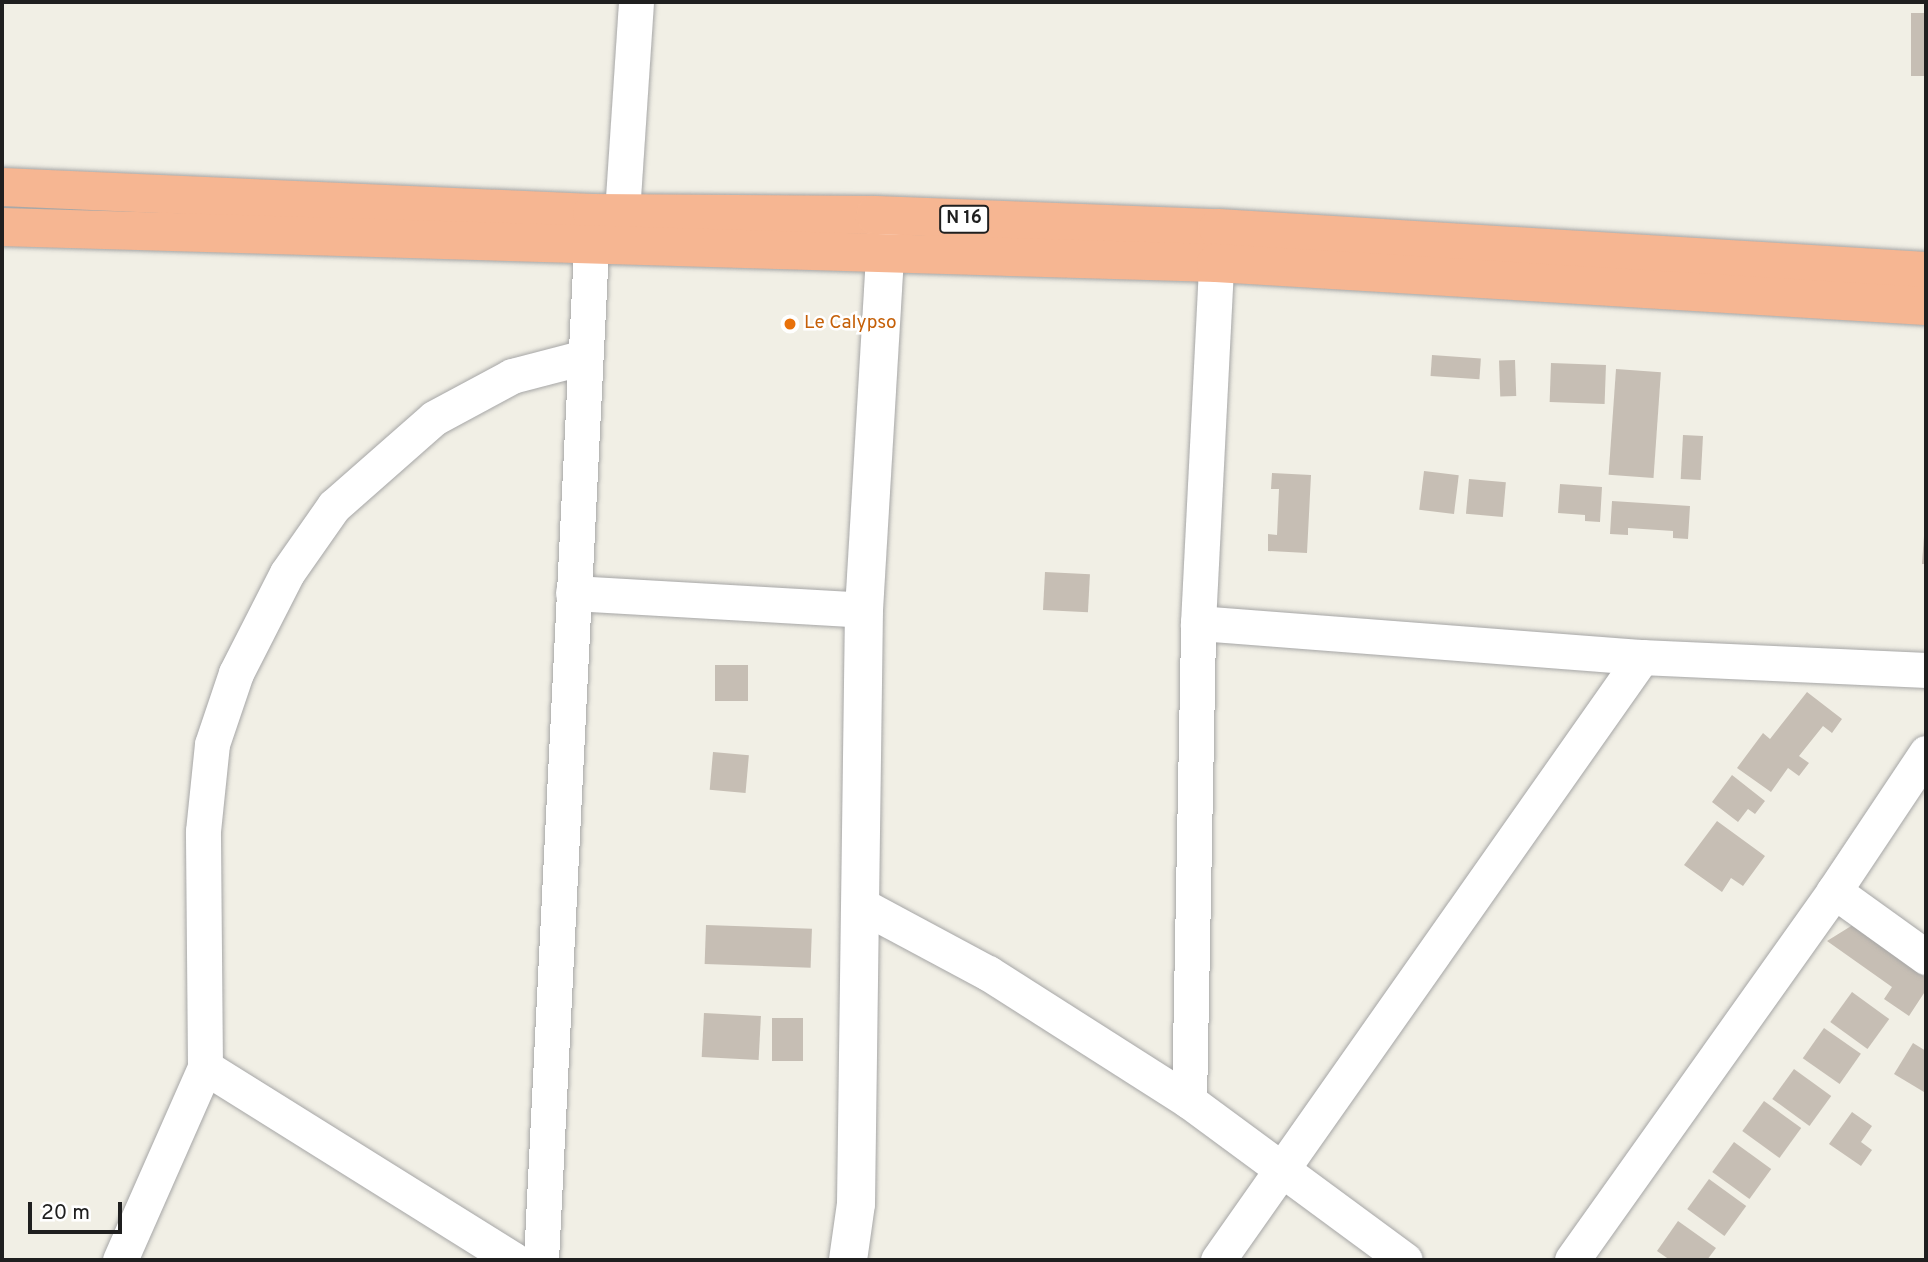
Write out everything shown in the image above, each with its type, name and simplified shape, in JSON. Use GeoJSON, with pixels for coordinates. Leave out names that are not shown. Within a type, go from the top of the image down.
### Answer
{"type":"FeatureCollection","features":[{"type":"Feature","properties":{"kind":"highway","name":"N 16"},"geometry":{"type":"LineString","coordinates":[[2,187],[622,213],[1216,262],[1926,306]]}},
{"type":"Feature","properties":{"kind":"highway"},"geometry":{"type":"LineString","coordinates":[[216,235],[217,197]]}},
{"type":"Feature","properties":{"kind":"highway","name":"N 16"},"geometry":{"type":"LineString","coordinates":[[2,227],[591,248],[886,234],[1218,228],[1926,271]]}},
{"type":"Feature","properties":{"kind":"street"},"geometry":{"type":"LineString","coordinates":[[622,213],[636,2]]}},
{"type":"Feature","properties":{"kind":"street"},"geometry":{"type":"LineString","coordinates":[[848,1260],[856,1203],[864,610],[886,234]]}},
{"type":"Feature","properties":{"kind":"street"},"geometry":{"type":"LineString","coordinates":[[541,1260],[591,248]]}},
{"type":"Feature","properties":{"kind":"street"},"geometry":{"type":"LineString","coordinates":[[1189,1101],[1198,623],[1216,262]]}},
{"type":"Feature","properties":{"kind":"street"},"geometry":{"type":"LineString","coordinates":[[120,1260],[205,1067],[203,831],[212,744],[236,673],[287,573],[334,506],[434,418],[512,376],[585,357]]}},
{"type":"Feature","properties":{"kind":"street"},"geometry":{"type":"LineString","coordinates":[[573,593],[864,610]]}},
{"type":"Feature","properties":{"kind":"street"},"geometry":{"type":"LineString","coordinates":[[1198,623],[1642,657],[1926,670]]}},
{"type":"Feature","properties":{"kind":"street"},"geometry":{"type":"LineString","coordinates":[[1218,1260],[1279,1169],[1642,657]]}},
{"type":"Feature","properties":{"kind":"street"},"geometry":{"type":"LineString","coordinates":[[1572,1260],[1834,891],[1926,753]]}},
{"type":"Feature","properties":{"kind":"street"},"geometry":{"type":"LineString","coordinates":[[1834,891],[1926,957]]}},
{"type":"Feature","properties":{"kind":"street"},"geometry":{"type":"LineString","coordinates":[[861,905],[988,973],[1189,1101],[1405,1260]]}},
{"type":"Feature","properties":{"kind":"street"},"geometry":{"type":"LineString","coordinates":[[205,1067],[514,1260]]}},
{"type":"Feature","properties":{"kind":"building"},"geometry":{"type":"Polygon","coordinates":[[[1911,13],[1926,13],[1926,76],[1911,76],[1911,13]]]}},
{"type":"Feature","properties":{"kind":"building"},"geometry":{"type":"Polygon","coordinates":[[[1432,355],[1481,358],[1479,379],[1431,376],[1432,355]]]}},
{"type":"Feature","properties":{"kind":"building"},"geometry":{"type":"Polygon","coordinates":[[[1515,360],[1516,396],[1500,397],[1499,361],[1515,360]]]}},
{"type":"Feature","properties":{"kind":"building"},"geometry":{"type":"Polygon","coordinates":[[[1551,363],[1606,365],[1605,404],[1550,402],[1551,363]]]}},
{"type":"Feature","properties":{"kind":"building"},"geometry":{"type":"Polygon","coordinates":[[[1616,369],[1661,372],[1653,478],[1609,475],[1616,369]]]}},
{"type":"Feature","properties":{"kind":"building"},"geometry":{"type":"Polygon","coordinates":[[[1683,435],[1703,436],[1701,480],[1681,479],[1683,435]]]}},
{"type":"Feature","properties":{"kind":"building"},"geometry":{"type":"Polygon","coordinates":[[[1424,471],[1459,475],[1454,514],[1419,510],[1424,471]]]}},
{"type":"Feature","properties":{"kind":"building"},"geometry":{"type":"Polygon","coordinates":[[[1272,473],[1311,475],[1307,553],[1268,551],[1268,534],[1277,535],[1279,489],[1271,489],[1272,473]]]}},
{"type":"Feature","properties":{"kind":"building"},"geometry":{"type":"Polygon","coordinates":[[[1469,479],[1506,482],[1503,517],[1466,514],[1469,479]]]}},
{"type":"Feature","properties":{"kind":"building"},"geometry":{"type":"Polygon","coordinates":[[[1560,484],[1602,487],[1600,522],[1585,521],[1585,515],[1558,513],[1560,484]]]}},
{"type":"Feature","properties":{"kind":"building"},"geometry":{"type":"Polygon","coordinates":[[[1612,501],[1690,506],[1688,539],[1673,538],[1673,531],[1628,528],[1628,535],[1610,534],[1612,501]]]}},
{"type":"Feature","properties":{"kind":"building"},"geometry":{"type":"Polygon","coordinates":[[[1924,536],[1926,564],[1922,564],[1924,536]]]}},
{"type":"Feature","properties":{"kind":"building"},"geometry":{"type":"Polygon","coordinates":[[[1045,572],[1090,574],[1088,612],[1043,610],[1045,572]]]}},
{"type":"Feature","properties":{"kind":"building"},"geometry":{"type":"Polygon","coordinates":[[[715,665],[748,665],[748,701],[715,701],[715,665]]]}},
{"type":"Feature","properties":{"kind":"building"},"geometry":{"type":"Polygon","coordinates":[[[1807,692],[1842,719],[1832,733],[1823,726],[1799,756],[1809,763],[1799,776],[1788,768],[1771,792],[1737,768],[1763,733],[1770,739],[1807,692]]]}},
{"type":"Feature","properties":{"kind":"building"},"geometry":{"type":"Polygon","coordinates":[[[713,752],[749,755],[746,793],[710,790],[713,752]]]}},
{"type":"Feature","properties":{"kind":"building"},"geometry":{"type":"Polygon","coordinates":[[[1732,775],[1765,801],[1755,814],[1748,809],[1738,822],[1712,802],[1732,775]]]}},
{"type":"Feature","properties":{"kind":"building"},"geometry":{"type":"Polygon","coordinates":[[[1717,821],[1765,856],[1743,886],[1731,878],[1722,892],[1684,865],[1717,821]]]}},
{"type":"Feature","properties":{"kind":"building"},"geometry":{"type":"Polygon","coordinates":[[[1856,923],[1922,969],[1919,973],[1926,978],[1926,990],[1909,1016],[1884,999],[1892,987],[1827,941],[1856,923]]]}},
{"type":"Feature","properties":{"kind":"building"},"geometry":{"type":"Polygon","coordinates":[[[706,925],[812,929],[811,968],[705,964],[706,925]]]}},
{"type":"Feature","properties":{"kind":"building"},"geometry":{"type":"Polygon","coordinates":[[[1852,992],[1889,1019],[1867,1049],[1830,1022],[1852,992]]]}},
{"type":"Feature","properties":{"kind":"building"},"geometry":{"type":"Polygon","coordinates":[[[704,1013],[761,1016],[759,1060],[702,1057],[704,1013]]]}},
{"type":"Feature","properties":{"kind":"building"},"geometry":{"type":"Polygon","coordinates":[[[772,1018],[803,1018],[803,1061],[772,1061],[772,1018]]]}},
{"type":"Feature","properties":{"kind":"building"},"geometry":{"type":"Polygon","coordinates":[[[1824,1028],[1861,1054],[1840,1084],[1803,1058],[1824,1028]]]}},
{"type":"Feature","properties":{"kind":"building"},"geometry":{"type":"Polygon","coordinates":[[[1913,1043],[1926,1051],[1924,1092],[1894,1074],[1913,1043]]]}},
{"type":"Feature","properties":{"kind":"building"},"geometry":{"type":"Polygon","coordinates":[[[1794,1069],[1831,1096],[1809,1126],[1772,1099],[1794,1069]]]}},
{"type":"Feature","properties":{"kind":"building"},"geometry":{"type":"Polygon","coordinates":[[[1764,1101],[1801,1128],[1779,1158],[1742,1131],[1764,1101]]]}},
{"type":"Feature","properties":{"kind":"building"},"geometry":{"type":"Polygon","coordinates":[[[1852,1112],[1872,1126],[1861,1142],[1872,1150],[1861,1166],[1829,1144],[1852,1112]]]}},
{"type":"Feature","properties":{"kind":"building"},"geometry":{"type":"Polygon","coordinates":[[[1734,1142],[1771,1169],[1749,1199],[1712,1172],[1734,1142]]]}},
{"type":"Feature","properties":{"kind":"building"},"geometry":{"type":"Polygon","coordinates":[[[1709,1179],[1746,1206],[1724,1236],[1687,1209],[1709,1179]]]}},
{"type":"Feature","properties":{"kind":"building"},"geometry":{"type":"Polygon","coordinates":[[[1678,1221],[1716,1248],[1707,1260],[1670,1260],[1657,1251],[1678,1221]]]}},
{"type":"Feature","properties":{"kind":"place","name":"Le Calypso"},"geometry":{"type":"Point","coordinates":[790,324]}}]}
